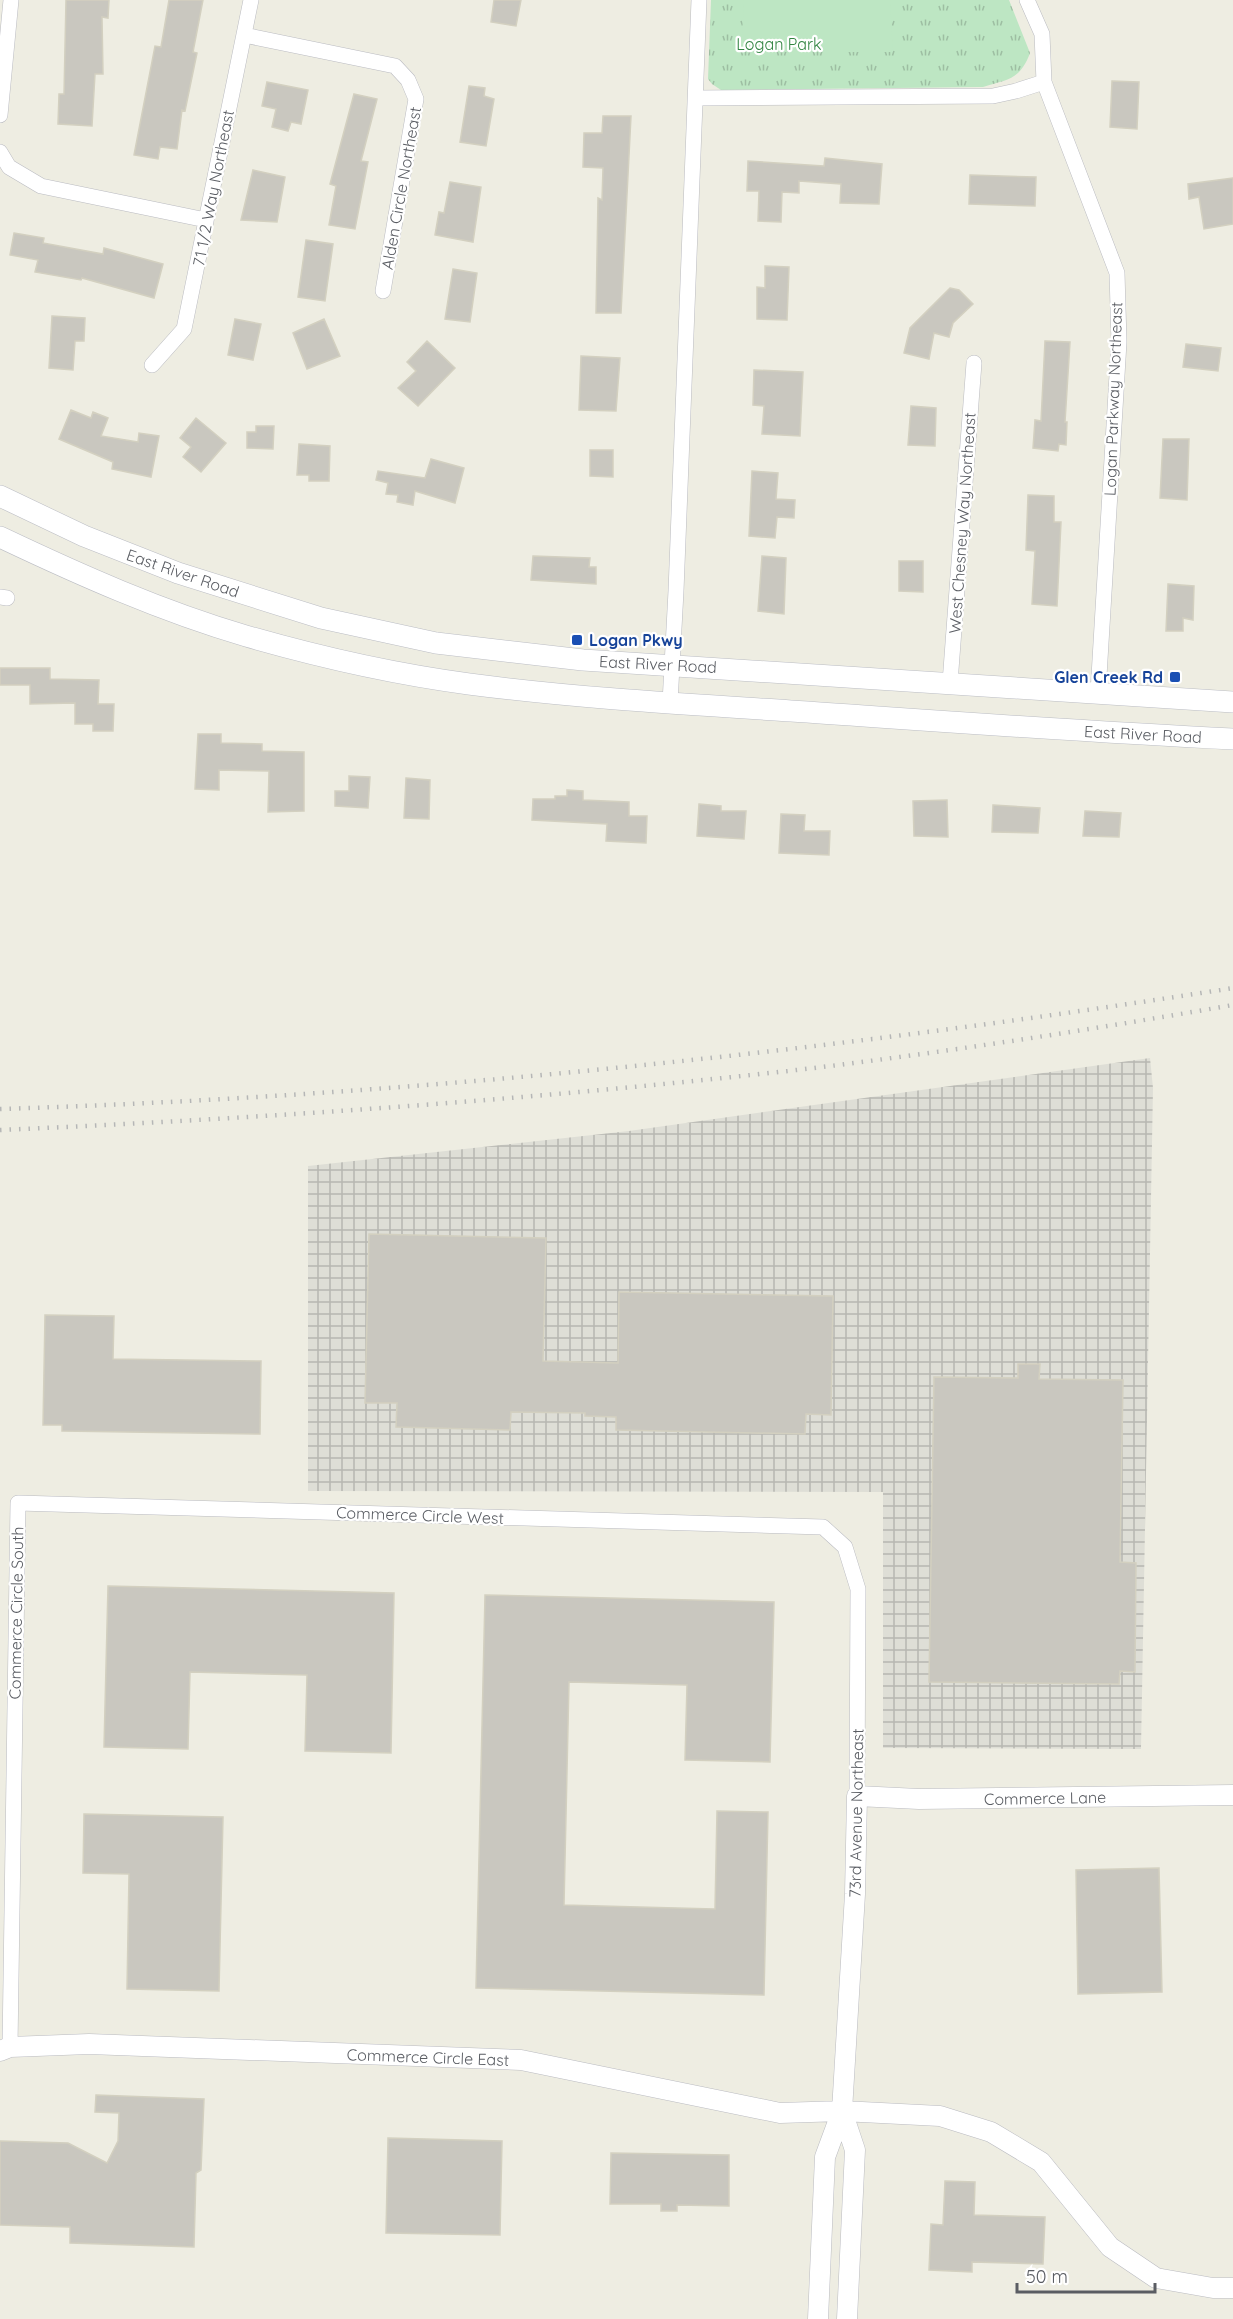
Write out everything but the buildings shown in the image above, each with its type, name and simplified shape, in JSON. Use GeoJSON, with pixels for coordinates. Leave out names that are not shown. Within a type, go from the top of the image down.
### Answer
{"type":"FeatureCollection","features":[{"type":"Feature","properties":{"kind":"main road","name":"East River Road"},"geometry":{"type":"LineString","coordinates":[[0,496],[84,536],[159,566],[321,618],[436,643],[583,660],[950,684],[1098,687],[1233,702]]}},
{"type":"Feature","properties":{"kind":"main road","name":"East River Road"},"geometry":{"type":"LineString","coordinates":[[0,537],[96,582],[172,612],[246,636],[328,657],[468,684],[670,703],[1233,739]]}},
{"type":"Feature","properties":{"kind":"street"},"geometry":{"type":"LineString","coordinates":[[0,115],[11,0]]}},
{"type":"Feature","properties":{"kind":"street","name":"71 1/2 Way Northeast"},"geometry":{"type":"LineString","coordinates":[[152,365],[184,329],[251,0]]}},
{"type":"Feature","properties":{"kind":"street"},"geometry":{"type":"LineString","coordinates":[[670,703],[699,0]]}},
{"type":"Feature","properties":{"kind":"street","name":"Logan Parkway Northeast"},"geometry":{"type":"LineString","coordinates":[[1027,0],[1042,34],[1044,82],[1117,273],[1119,342],[1098,687]]}},
{"type":"Feature","properties":{"kind":"street","name":"Alden Circle Northeast"},"geometry":{"type":"LineString","coordinates":[[244,35],[395,66],[408,80],[416,99],[383,291]]}},
{"type":"Feature","properties":{"kind":"street"},"geometry":{"type":"LineString","coordinates":[[696,98],[993,96],[1016,92],[1044,82]]}},
{"type":"Feature","properties":{"kind":"street"},"geometry":{"type":"LineString","coordinates":[[0,152],[9,167],[40,186],[206,220]]}},
{"type":"Feature","properties":{"kind":"street"},"geometry":{"type":"LineString","coordinates":[[1098,687],[1119,351]]}},
{"type":"Feature","properties":{"kind":"street","name":"West Chesney Way Northeast"},"geometry":{"type":"LineString","coordinates":[[950,684],[974,363]]}},
{"type":"Feature","properties":{"kind":"street","name":"Commerce Circle West"},"geometry":{"type":"LineString","coordinates":[[18,1503],[823,1527]]}},
{"type":"Feature","properties":{"kind":"street","name":"Commerce Circle South"},"geometry":{"type":"LineString","coordinates":[[5,2049],[18,1503]]}},
{"type":"Feature","properties":{"kind":"street","name":"73rd Avenue Northeast"},"geometry":{"type":"LineString","coordinates":[[818,2319],[825,2157],[842,2111],[855,1894],[857,1796],[858,1589],[845,1546],[823,1527]]}},
{"type":"Feature","properties":{"kind":"street","name":"Commerce Lane"},"geometry":{"type":"LineString","coordinates":[[857,1796],[919,1800],[1233,1796]]}},
{"type":"Feature","properties":{"kind":"street","name":"Commerce Circle East"},"geometry":{"type":"LineString","coordinates":[[5,2049],[89,2044],[521,2060],[780,2113],[842,2111],[940,2116],[992,2132],[1041,2162],[1110,2247],[1156,2278],[1213,2288],[1233,2288]]}},
{"type":"Feature","properties":{"kind":"street","name":"73rd Avenue Northeast"},"geometry":{"type":"LineString","coordinates":[[842,2111],[855,2150],[847,2319]]}},
{"type":"Feature","properties":{"kind":"shaded area"},"geometry":{"type":"Polygon","coordinates":[[[1150,1058],[1153,1088],[1141,1749],[883,1748],[883,1492],[308,1491],[308,1166],[629,1131],[1150,1058]]]}},
{"type":"Feature","properties":{"kind":"green space","name":"Logan Park"},"geometry":{"type":"Polygon","coordinates":[[[711,0],[1009,0],[1030,53],[1017,74],[983,87],[721,90],[708,79],[711,0]]]}},
{"type":"Feature","properties":{"kind":"green space"},"geometry":{"type":"Polygon","coordinates":[[[744,0],[890,0],[893,52],[761,52],[742,35],[744,0]]]}},
{"type":"Feature","properties":{"kind":"railway"},"geometry":{"type":"LineString","coordinates":[[0,1109],[310,1094],[618,1068],[926,1032],[1233,988]]}},
{"type":"Feature","properties":{"kind":"railway"},"geometry":{"type":"LineString","coordinates":[[0,1130],[204,1120],[407,1106],[712,1079],[971,1047],[1233,1005]]}},
{"type":"Feature","properties":{"kind":"place","name":"Logan Pkwy"},"geometry":{"type":"Point","coordinates":[577,640]}},
{"type":"Feature","properties":{"kind":"place","name":"Glen Creek Rd"},"geometry":{"type":"Point","coordinates":[1175,677]}}]}
